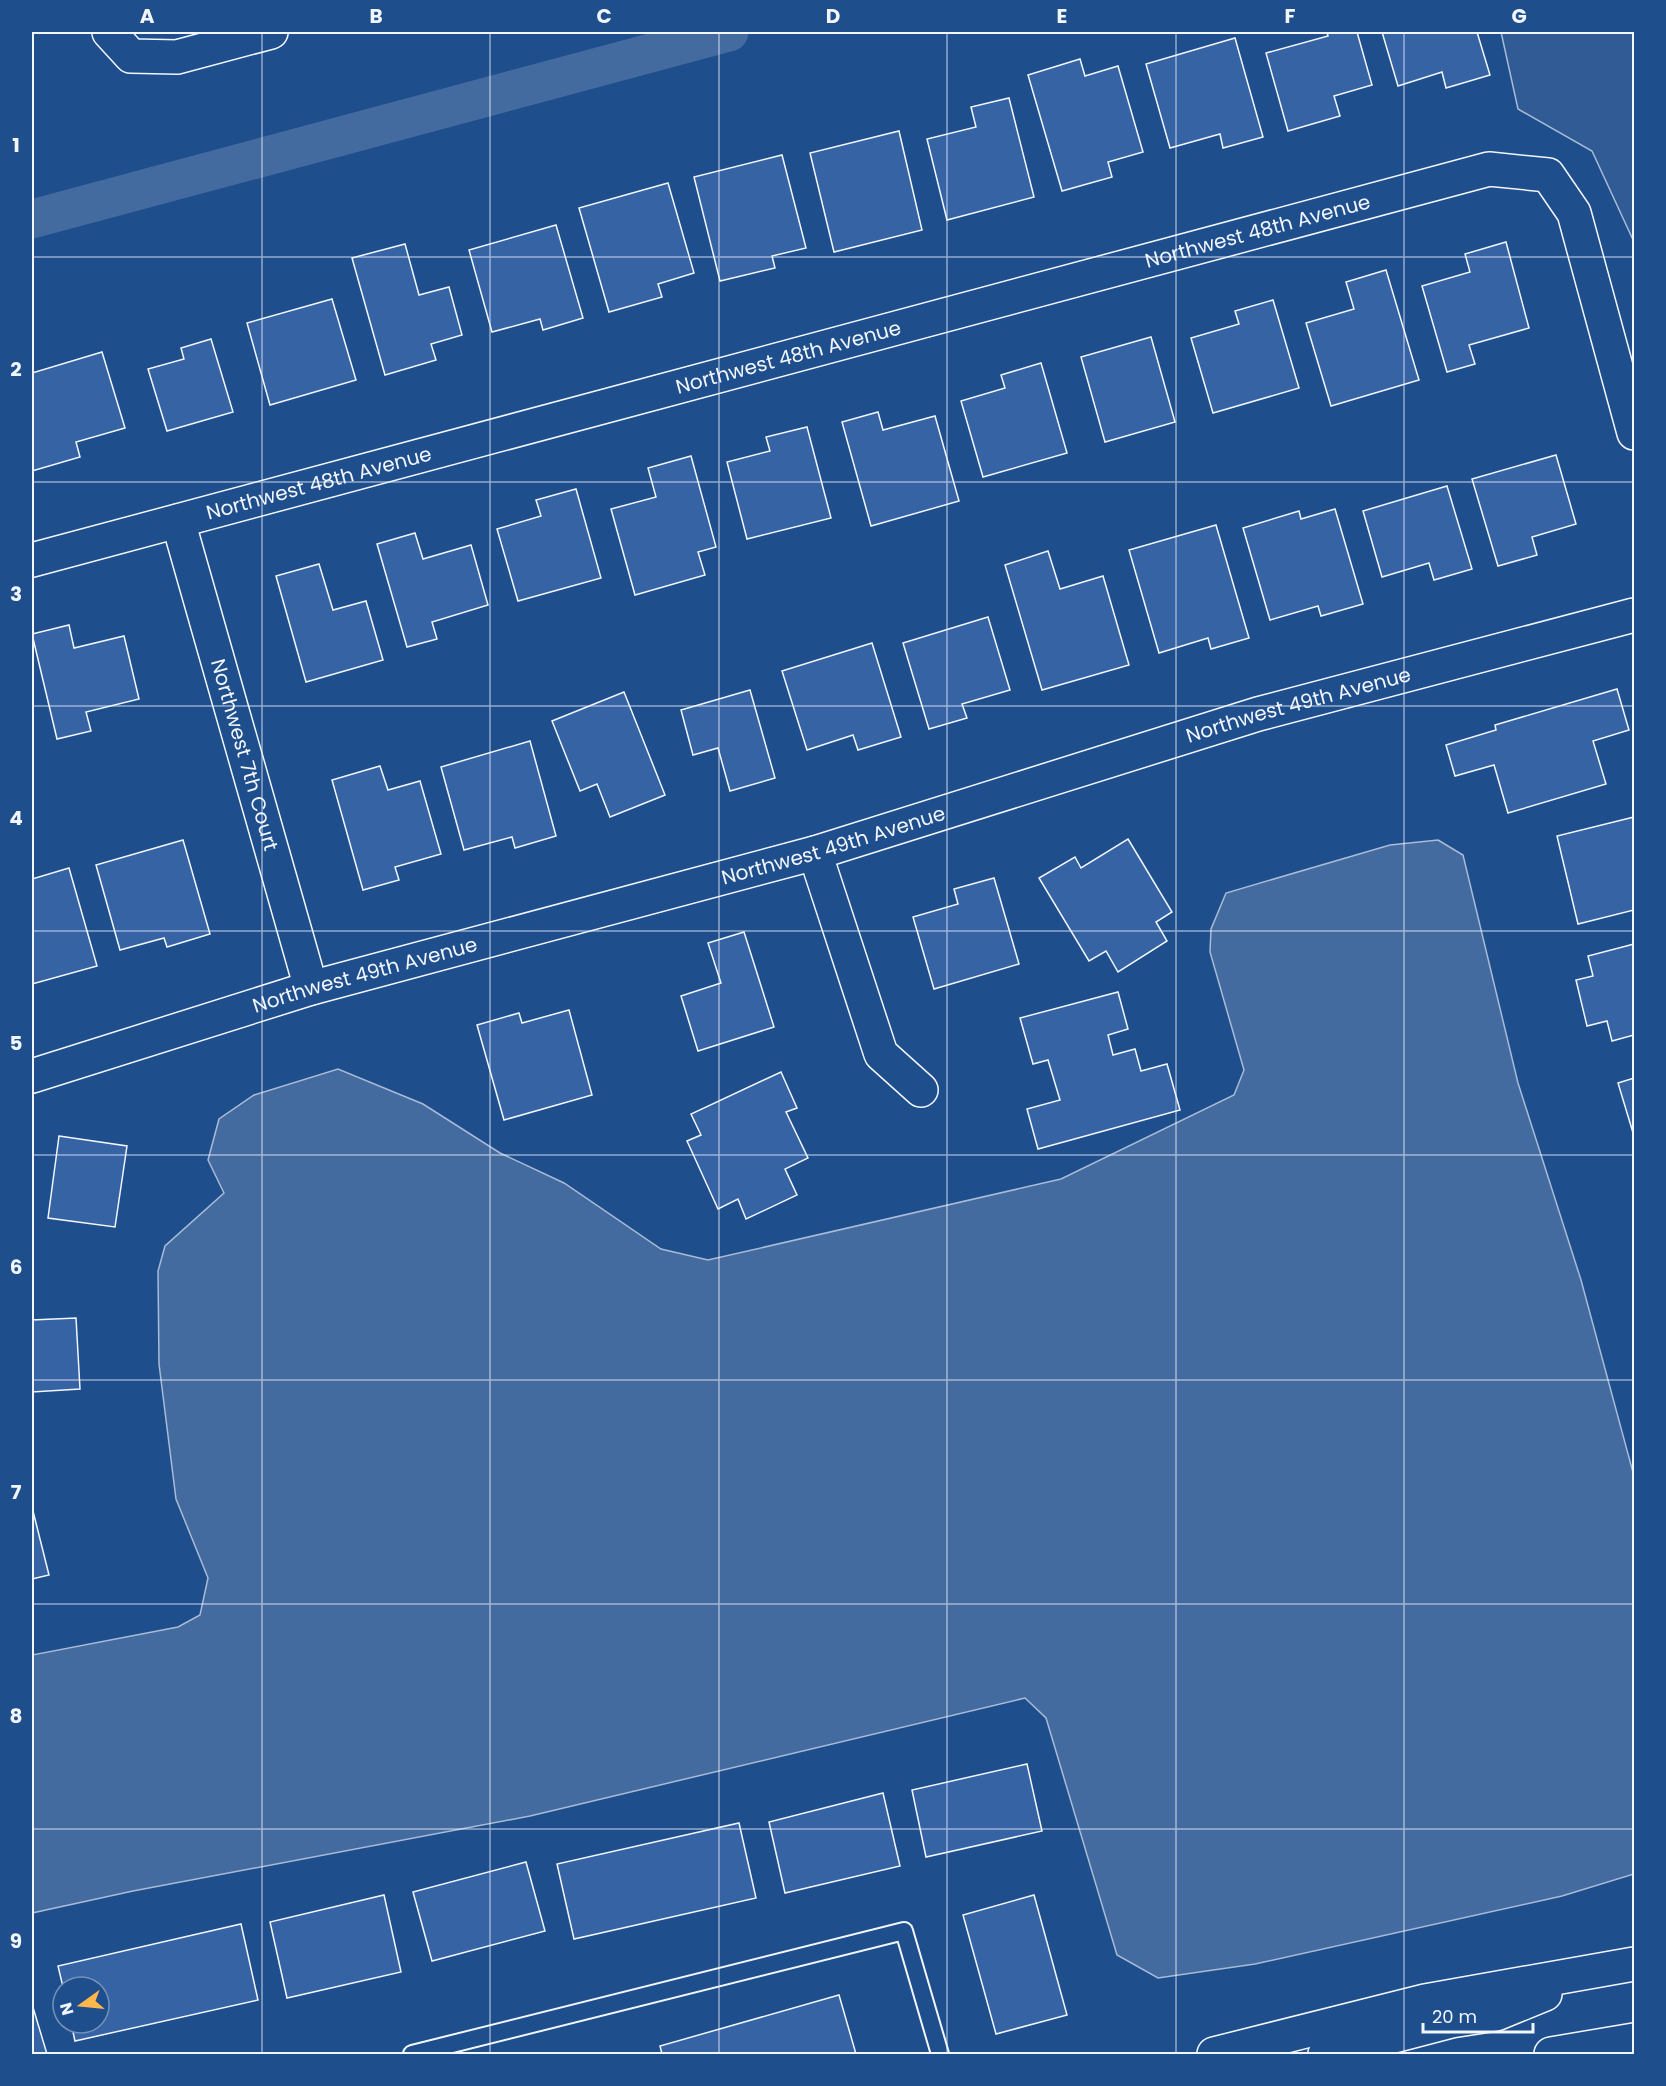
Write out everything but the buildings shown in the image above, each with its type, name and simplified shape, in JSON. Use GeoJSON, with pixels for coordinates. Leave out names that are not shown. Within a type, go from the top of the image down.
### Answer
{"type":"FeatureCollection","features":[{"type":"Feature","properties":{"kind":"street"},"geometry":{"type":"LineString","coordinates":[[110,32],[131,56],[177,57],[271,32]]}},
{"type":"Feature","properties":{"kind":"street","name":"Northwest 48th Avenue"},"geometry":{"type":"LineString","coordinates":[[32,560],[1489,170],[1548,175],[1574,213],[1635,433]]}},
{"type":"Feature","properties":{"kind":"street","name":"Northwest 7th Court"},"geometry":{"type":"LineString","coordinates":[[178,521],[311,988]]}},
{"type":"Feature","properties":{"kind":"street","name":"Northwest 49th Avenue"},"geometry":{"type":"LineString","coordinates":[[32,1076],[311,988],[815,853],[1258,714],[1635,615]]}},
{"type":"Feature","properties":{"kind":"street"},"geometry":{"type":"LineString","coordinates":[[815,853],[881,1054],[921,1090]]}},
{"type":"Feature","properties":{"kind":"street"},"geometry":{"type":"LineString","coordinates":[[1214,2055],[1425,2001],[1635,1965]]}},
{"type":"Feature","properties":{"kind":"street"},"geometry":{"type":"LineString","coordinates":[[1325,2055],[1451,2021],[1496,2014],[1602,1970]]}},
{"type":"Feature","properties":{"kind":"street"},"geometry":{"type":"LineString","coordinates":[[1551,2055],[1635,2040]]}},
{"type":"Feature","properties":{"kind":"lane"},"geometry":{"type":"LineString","coordinates":[[412,2055],[904,1931],[940,2055]]}},
{"type":"Feature","properties":{"kind":"shaded area"},"geometry":{"type":"Polygon","coordinates":[[[1501,32],[1634,32],[1634,242],[1592,151],[1518,109],[1501,32]]]}},
{"type":"Feature","properties":{"kind":"shaded area"},"geometry":{"type":"Polygon","coordinates":[[[1438,840],[1463,855],[1518,1083],[1581,1280],[1634,1476],[1634,1874],[1562,1896],[1255,1964],[1158,1978],[1117,1955],[1046,1718],[1025,1698],[530,1816],[133,1891],[32,1913],[32,1655],[178,1627],[200,1615],[208,1578],[176,1499],[159,1364],[158,1271],[165,1246],[224,1193],[208,1160],[219,1119],[254,1095],[338,1069],[423,1104],[500,1153],[564,1183],[661,1249],[708,1260],[1061,1179],[1234,1095],[1244,1070],[1210,952],[1211,929],[1226,893],[1390,845],[1438,840]]]}},
{"type":"Feature","properties":{"kind":"waterway"},"geometry":{"type":"LineString","coordinates":[[32,219],[729,32]]}}]}
